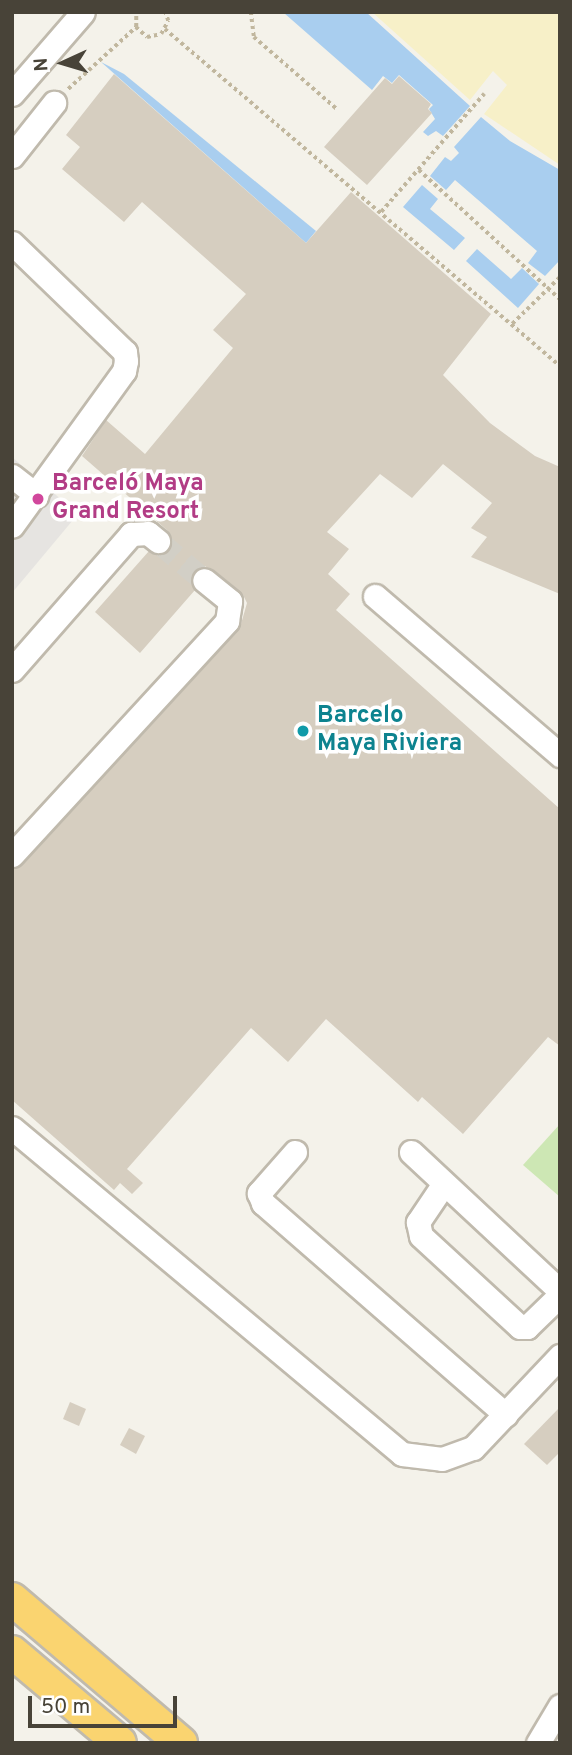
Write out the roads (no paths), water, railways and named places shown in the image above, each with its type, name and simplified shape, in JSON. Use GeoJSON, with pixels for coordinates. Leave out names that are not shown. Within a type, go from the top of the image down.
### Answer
{"type":"FeatureCollection","features":[{"type":"Feature","properties":{"kind":"highway"},"geometry":{"type":"LineString","coordinates":[[12,1600],[181,1743]]}},
{"type":"Feature","properties":{"kind":"highway"},"geometry":{"type":"LineString","coordinates":[[12,1652],[120,1743]]}},
{"type":"Feature","properties":{"kind":"street"},"geometry":{"type":"LineString","coordinates":[[12,94],[83,12]]}},
{"type":"Feature","properties":{"kind":"street"},"geometry":{"type":"LineString","coordinates":[[12,156],[54,103]]}},
{"type":"Feature","properties":{"kind":"street"},"geometry":{"type":"LineString","coordinates":[[12,243],[125,352],[126,361],[124,371],[12,526]]}},
{"type":"Feature","properties":{"kind":"street"},"geometry":{"type":"LineString","coordinates":[[12,476],[36,495]]}},
{"type":"Feature","properties":{"kind":"street"},"geometry":{"type":"LineString","coordinates":[[12,670],[131,534],[148,533],[158,541]]}},
{"type":"Feature","properties":{"kind":"street"},"geometry":{"type":"LineString","coordinates":[[12,855],[227,621],[230,601],[204,580]]}},
{"type":"Feature","properties":{"kind":"street"},"geometry":{"type":"LineString","coordinates":[[375,596],[560,755]]}},
{"type":"Feature","properties":{"kind":"street"},"geometry":{"type":"LineString","coordinates":[[12,1128],[402,1454],[442,1459],[473,1448],[560,1356]]}},
{"type":"Feature","properties":{"kind":"street"},"geometry":{"type":"LineString","coordinates":[[295,1152],[259,1194],[263,1203],[506,1415]]}},
{"type":"Feature","properties":{"kind":"street"},"geometry":{"type":"LineString","coordinates":[[411,1152],[560,1293],[527,1327],[520,1327],[421,1236],[418,1222],[443,1185]]}},
{"type":"Feature","properties":{"kind":"street"},"geometry":{"type":"LineString","coordinates":[[538,1743],[560,1706]]}},
{"type":"Feature","properties":{"kind":"water"},"geometry":{"type":"Polygon","coordinates":[[[366,12],[470,106],[443,136],[436,131],[428,136],[423,132],[435,119],[429,109],[433,105],[399,75],[392,83],[383,76],[372,90],[284,13],[366,12]]]}},
{"type":"Feature","properties":{"kind":"water"},"geometry":{"type":"Polygon","coordinates":[[[101,62],[124,74],[316,231],[306,243],[101,62]]]}},
{"type":"Feature","properties":{"kind":"water"},"geometry":{"type":"Polygon","coordinates":[[[481,117],[510,141],[560,170],[560,260],[545,276],[528,263],[537,251],[455,180],[446,190],[430,176],[445,157],[451,161],[459,153],[454,147],[481,117]]]}},
{"type":"Feature","properties":{"kind":"water"},"geometry":{"type":"Polygon","coordinates":[[[422,185],[438,199],[430,209],[465,238],[454,250],[403,207],[422,185]]]}},
{"type":"Feature","properties":{"kind":"water"},"geometry":{"type":"Polygon","coordinates":[[[477,249],[511,279],[522,268],[539,284],[518,308],[466,261],[477,249]]]}},
{"type":"Feature","properties":{"kind":"tunnel"},"geometry":{"type":"LineString","coordinates":[[158,541],[204,580]]}},
{"type":"Feature","properties":{"kind":"place","name":"Barceló Maya Grand Resort"},"geometry":{"type":"Point","coordinates":[38,499]}},
{"type":"Feature","properties":{"kind":"place","name":"Barcelo Maya Riviera"},"geometry":{"type":"Point","coordinates":[303,731]}}]}
